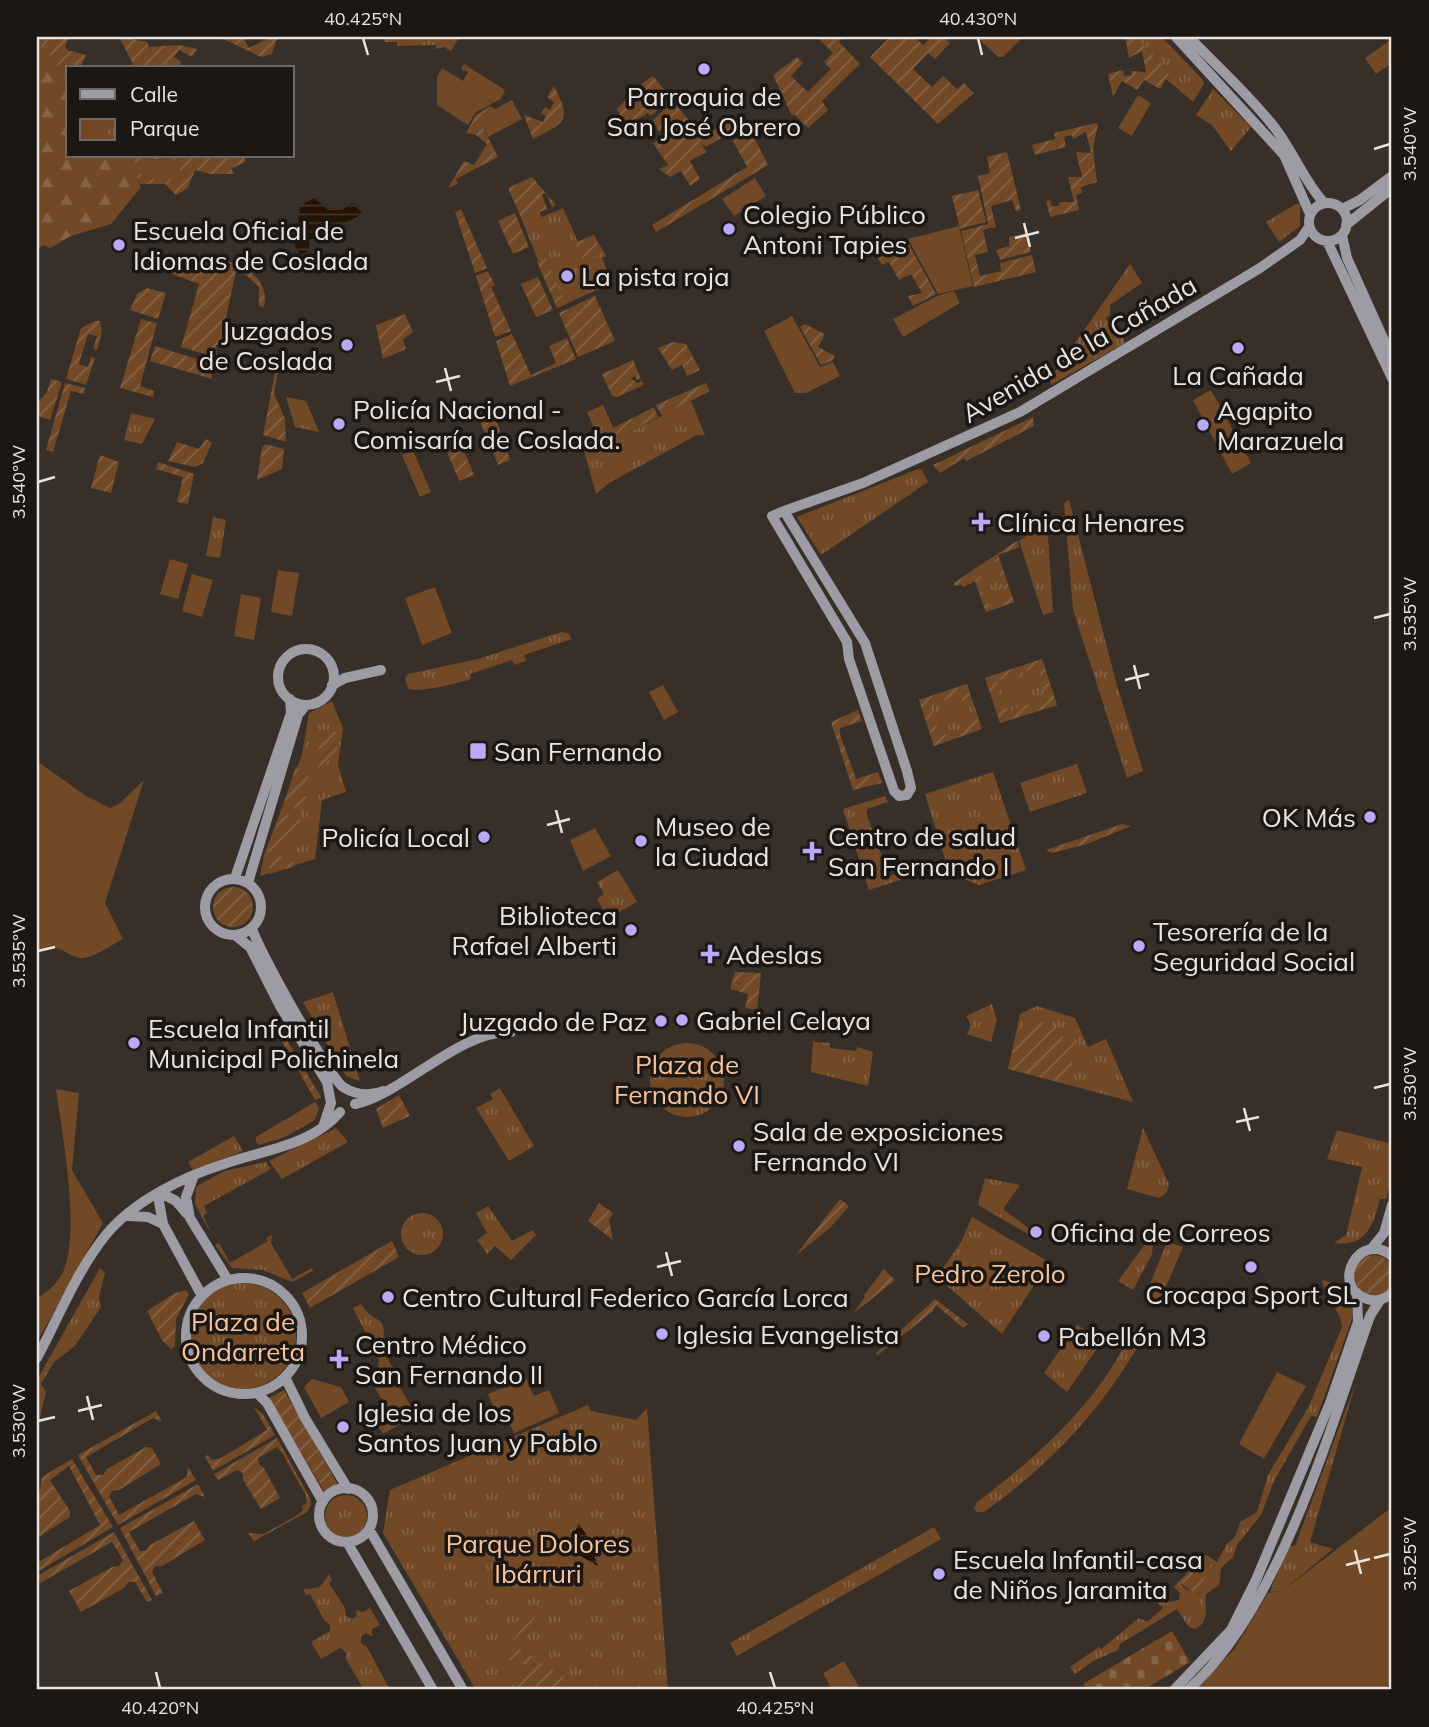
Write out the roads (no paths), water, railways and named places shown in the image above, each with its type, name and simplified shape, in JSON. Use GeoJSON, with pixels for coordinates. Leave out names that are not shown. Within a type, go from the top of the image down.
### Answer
{"type":"FeatureCollection","features":[{"type":"Feature","properties":{"kind":"street"},"geometry":{"type":"LineString","coordinates":[[1176,37],[1284,155],[1310,214],[1309,227],[1324,240],[1392,378]]}},
{"type":"Feature","properties":{"kind":"street"},"geometry":{"type":"LineString","coordinates":[[1189,37],[1270,121],[1294,155],[1314,192],[1324,203],[1342,209],[1360,200],[1392,176]]}},
{"type":"Feature","properties":{"kind":"street"},"geometry":{"type":"LineString","coordinates":[[1324,240],[1344,230],[1392,188]]}},
{"type":"Feature","properties":{"kind":"street"},"geometry":{"type":"LineString","coordinates":[[1310,214],[1324,203]]}},
{"type":"Feature","properties":{"kind":"street"},"geometry":{"type":"LineString","coordinates":[[1342,209],[1347,258],[1392,358]]}},
{"type":"Feature","properties":{"kind":"street","name":"Avenida de la Cañada"},"geometry":{"type":"LineString","coordinates":[[1284,253],[1309,227]]}},
{"type":"Feature","properties":{"kind":"street","name":"Avenida de la Cañada"},"geometry":{"type":"LineString","coordinates":[[844,637],[772,516],[863,483],[1020,412],[1284,253],[1324,240]]}},
{"type":"Feature","properties":{"kind":"street"},"geometry":{"type":"LineString","coordinates":[[784,511],[859,635],[873,668],[911,788],[907,796],[897,795],[894,788],[849,659],[844,637],[846,627],[852,625]]}},
{"type":"Feature","properties":{"kind":"street"},"geometry":{"type":"LineString","coordinates":[[844,637],[853,642],[859,635]]}},
{"type":"Feature","properties":{"kind":"street"},"geometry":{"type":"LineString","coordinates":[[306,705],[290,699],[282,690],[278,677],[281,664],[290,654],[303,649],[318,652],[326,658],[333,670],[345,678]]}},
{"type":"Feature","properties":{"kind":"street"},"geometry":{"type":"LineString","coordinates":[[332,685],[333,670]]}},
{"type":"Feature","properties":{"kind":"street"},"geometry":{"type":"LineString","coordinates":[[248,883],[260,833],[298,715],[306,705],[322,699],[332,685],[345,678],[381,670]]}},
{"type":"Feature","properties":{"kind":"street"},"geometry":{"type":"LineString","coordinates":[[235,878],[291,713],[290,699]]}},
{"type":"Feature","properties":{"kind":"street"},"geometry":{"type":"LineString","coordinates":[[235,935],[252,928],[259,918],[261,905],[258,893],[248,883],[235,878],[214,885],[205,905],[210,924],[217,930],[235,935],[250,947],[286,1003],[348,1089],[355,1104]]}},
{"type":"Feature","properties":{"kind":"street"},"geometry":{"type":"LineString","coordinates":[[252,928],[286,1003],[327,1082],[331,1100],[340,1112]]}},
{"type":"Feature","properties":{"kind":"street"},"geometry":{"type":"LineString","coordinates":[[37,1357],[91,1258],[108,1232],[127,1216],[194,1175],[286,1146],[324,1125],[340,1112],[349,1111],[355,1104],[367,1101],[468,1045],[494,1034],[511,1032]]}},
{"type":"Feature","properties":{"kind":"street"},"geometry":{"type":"LineString","coordinates":[[324,1125],[336,1089],[373,1095],[384,1091]]}},
{"type":"Feature","properties":{"kind":"street"},"geometry":{"type":"LineString","coordinates":[[190,1218],[187,1197],[194,1175]]}},
{"type":"Feature","properties":{"kind":"street"},"geometry":{"type":"LineString","coordinates":[[161,1193],[176,1201],[190,1218],[228,1280]]}},
{"type":"Feature","properties":{"kind":"street"},"geometry":{"type":"LineString","coordinates":[[161,1193],[159,1202],[163,1224],[202,1296]]}},
{"type":"Feature","properties":{"kind":"street"},"geometry":{"type":"LineString","coordinates":[[1380,1300],[1363,1298],[1357,1293],[1350,1284],[1349,1268],[1358,1254],[1372,1248],[1384,1233],[1392,1205]]}},
{"type":"Feature","properties":{"kind":"street"},"geometry":{"type":"LineString","coordinates":[[127,1216],[148,1217],[163,1224]]}},
{"type":"Feature","properties":{"kind":"street"},"geometry":{"type":"LineString","coordinates":[[1372,1248],[1392,1256]]}},
{"type":"Feature","properties":{"kind":"street"},"geometry":{"type":"LineString","coordinates":[[228,1280],[265,1282],[285,1296],[295,1308],[302,1345],[285,1377],[273,1387],[257,1393],[235,1393],[216,1388],[193,1366],[185,1346],[189,1313],[202,1296],[228,1280]]}},
{"type":"Feature","properties":{"kind":"street"},"geometry":{"type":"LineString","coordinates":[[1174,1690],[1231,1630],[1256,1580],[1299,1480],[1350,1345],[1360,1311],[1357,1293]]}},
{"type":"Feature","properties":{"kind":"street"},"geometry":{"type":"LineString","coordinates":[[1188,1690],[1233,1640],[1258,1599],[1324,1448],[1370,1316],[1380,1300],[1392,1293]]}},
{"type":"Feature","properties":{"kind":"street"},"geometry":{"type":"LineString","coordinates":[[285,1377],[305,1418],[348,1489]]}},
{"type":"Feature","properties":{"kind":"street"},"geometry":{"type":"LineString","coordinates":[[257,1393],[267,1403],[323,1502]]}},
{"type":"Feature","properties":{"kind":"street"},"geometry":{"type":"LineString","coordinates":[[348,1489],[360,1492],[369,1502],[373,1514],[369,1529],[359,1538],[347,1542],[334,1539],[324,1529],[320,1514],[323,1502],[336,1491],[348,1489]]}},
{"type":"Feature","properties":{"kind":"street"},"geometry":{"type":"LineString","coordinates":[[369,1529],[463,1690]]}},
{"type":"Feature","properties":{"kind":"street"},"geometry":{"type":"LineString","coordinates":[[347,1542],[433,1690]]}},
{"type":"Feature","properties":{"kind":"place","name":"Parroquia de San José Obrero"},"geometry":{"type":"Point","coordinates":[704,69]}},
{"type":"Feature","properties":{"kind":"place","name":"Colegio Público Antoni Tapies"},"geometry":{"type":"Point","coordinates":[729,229]}},
{"type":"Feature","properties":{"kind":"place","name":"Escuela Oficial de Idiomas de Coslada"},"geometry":{"type":"Point","coordinates":[119,245]}},
{"type":"Feature","properties":{"kind":"place","name":"La pista roja"},"geometry":{"type":"Point","coordinates":[567,276]}},
{"type":"Feature","properties":{"kind":"place","name":"Juzgados de Coslada"},"geometry":{"type":"Point","coordinates":[347,345]}},
{"type":"Feature","properties":{"kind":"place","name":"La Cañada"},"geometry":{"type":"Point","coordinates":[1238,348]}},
{"type":"Feature","properties":{"kind":"place","name":"Policía Nacional - Comisaría de Coslada."},"geometry":{"type":"Point","coordinates":[339,424]}},
{"type":"Feature","properties":{"kind":"place","name":"Agapito Marazuela"},"geometry":{"type":"Point","coordinates":[1203,425]}},
{"type":"Feature","properties":{"kind":"place","name":"Clínica Henares"},"geometry":{"type":"Point","coordinates":[981,522]}},
{"type":"Feature","properties":{"kind":"place","name":"San Fernando"},"geometry":{"type":"Point","coordinates":[478,751]}},
{"type":"Feature","properties":{"kind":"place","name":"OK Más"},"geometry":{"type":"Point","coordinates":[1370,817]}},
{"type":"Feature","properties":{"kind":"place","name":"Policía Local"},"geometry":{"type":"Point","coordinates":[484,837]}},
{"type":"Feature","properties":{"kind":"place","name":"Museo de la Ciudad"},"geometry":{"type":"Point","coordinates":[641,841]}},
{"type":"Feature","properties":{"kind":"place","name":"Centro de salud San Fernando I"},"geometry":{"type":"Point","coordinates":[812,851]}},
{"type":"Feature","properties":{"kind":"place","name":"Biblioteca Rafael Alberti"},"geometry":{"type":"Point","coordinates":[631,930]}},
{"type":"Feature","properties":{"kind":"place","name":"Tesorería de la Seguridad Social"},"geometry":{"type":"Point","coordinates":[1139,946]}},
{"type":"Feature","properties":{"kind":"place","name":"Adeslas"},"geometry":{"type":"Point","coordinates":[710,954]}},
{"type":"Feature","properties":{"kind":"place","name":"Gabriel Celaya"},"geometry":{"type":"Point","coordinates":[682,1020]}},
{"type":"Feature","properties":{"kind":"place","name":"Juzgado de Paz"},"geometry":{"type":"Point","coordinates":[661,1021]}},
{"type":"Feature","properties":{"kind":"place","name":"Escuela Infantil Municipal Polichinela"},"geometry":{"type":"Point","coordinates":[134,1043]}},
{"type":"Feature","properties":{"kind":"place","name":"Sala de exposiciones Fernando VI"},"geometry":{"type":"Point","coordinates":[739,1146]}},
{"type":"Feature","properties":{"kind":"place","name":"Oficina de Correos"},"geometry":{"type":"Point","coordinates":[1036,1232]}},
{"type":"Feature","properties":{"kind":"place","name":"Crocapa Sport SL"},"geometry":{"type":"Point","coordinates":[1251,1267]}},
{"type":"Feature","properties":{"kind":"place","name":"Centro Cultural Federico García Lorca"},"geometry":{"type":"Point","coordinates":[388,1297]}},
{"type":"Feature","properties":{"kind":"place","name":"Iglesia Evangelista"},"geometry":{"type":"Point","coordinates":[662,1334]}},
{"type":"Feature","properties":{"kind":"place","name":"Pabellón M3"},"geometry":{"type":"Point","coordinates":[1044,1336]}},
{"type":"Feature","properties":{"kind":"place","name":"Centro Médico San Fernando II"},"geometry":{"type":"Point","coordinates":[339,1359]}},
{"type":"Feature","properties":{"kind":"place","name":"Iglesia de los Santos Juan y Pablo"},"geometry":{"type":"Point","coordinates":[343,1427]}},
{"type":"Feature","properties":{"kind":"place","name":"Escuela Infantil-casa de Niños Jaramita"},"geometry":{"type":"Point","coordinates":[939,1574]}},
{"type":"Feature","properties":{"kind":"park label","name":"Plaza de Fernando VI"},"geometry":{"type":"Point","coordinates":[687,1079]}},
{"type":"Feature","properties":{"kind":"park label","name":"Pedro Zerolo"},"geometry":{"type":"Point","coordinates":[990,1273]}},
{"type":"Feature","properties":{"kind":"park label","name":"Plaza de Ondarreta"},"geometry":{"type":"Point","coordinates":[243,1336]}},
{"type":"Feature","properties":{"kind":"park label","name":"Parque Dolores Ibárruri"},"geometry":{"type":"Point","coordinates":[538,1558]}}]}
